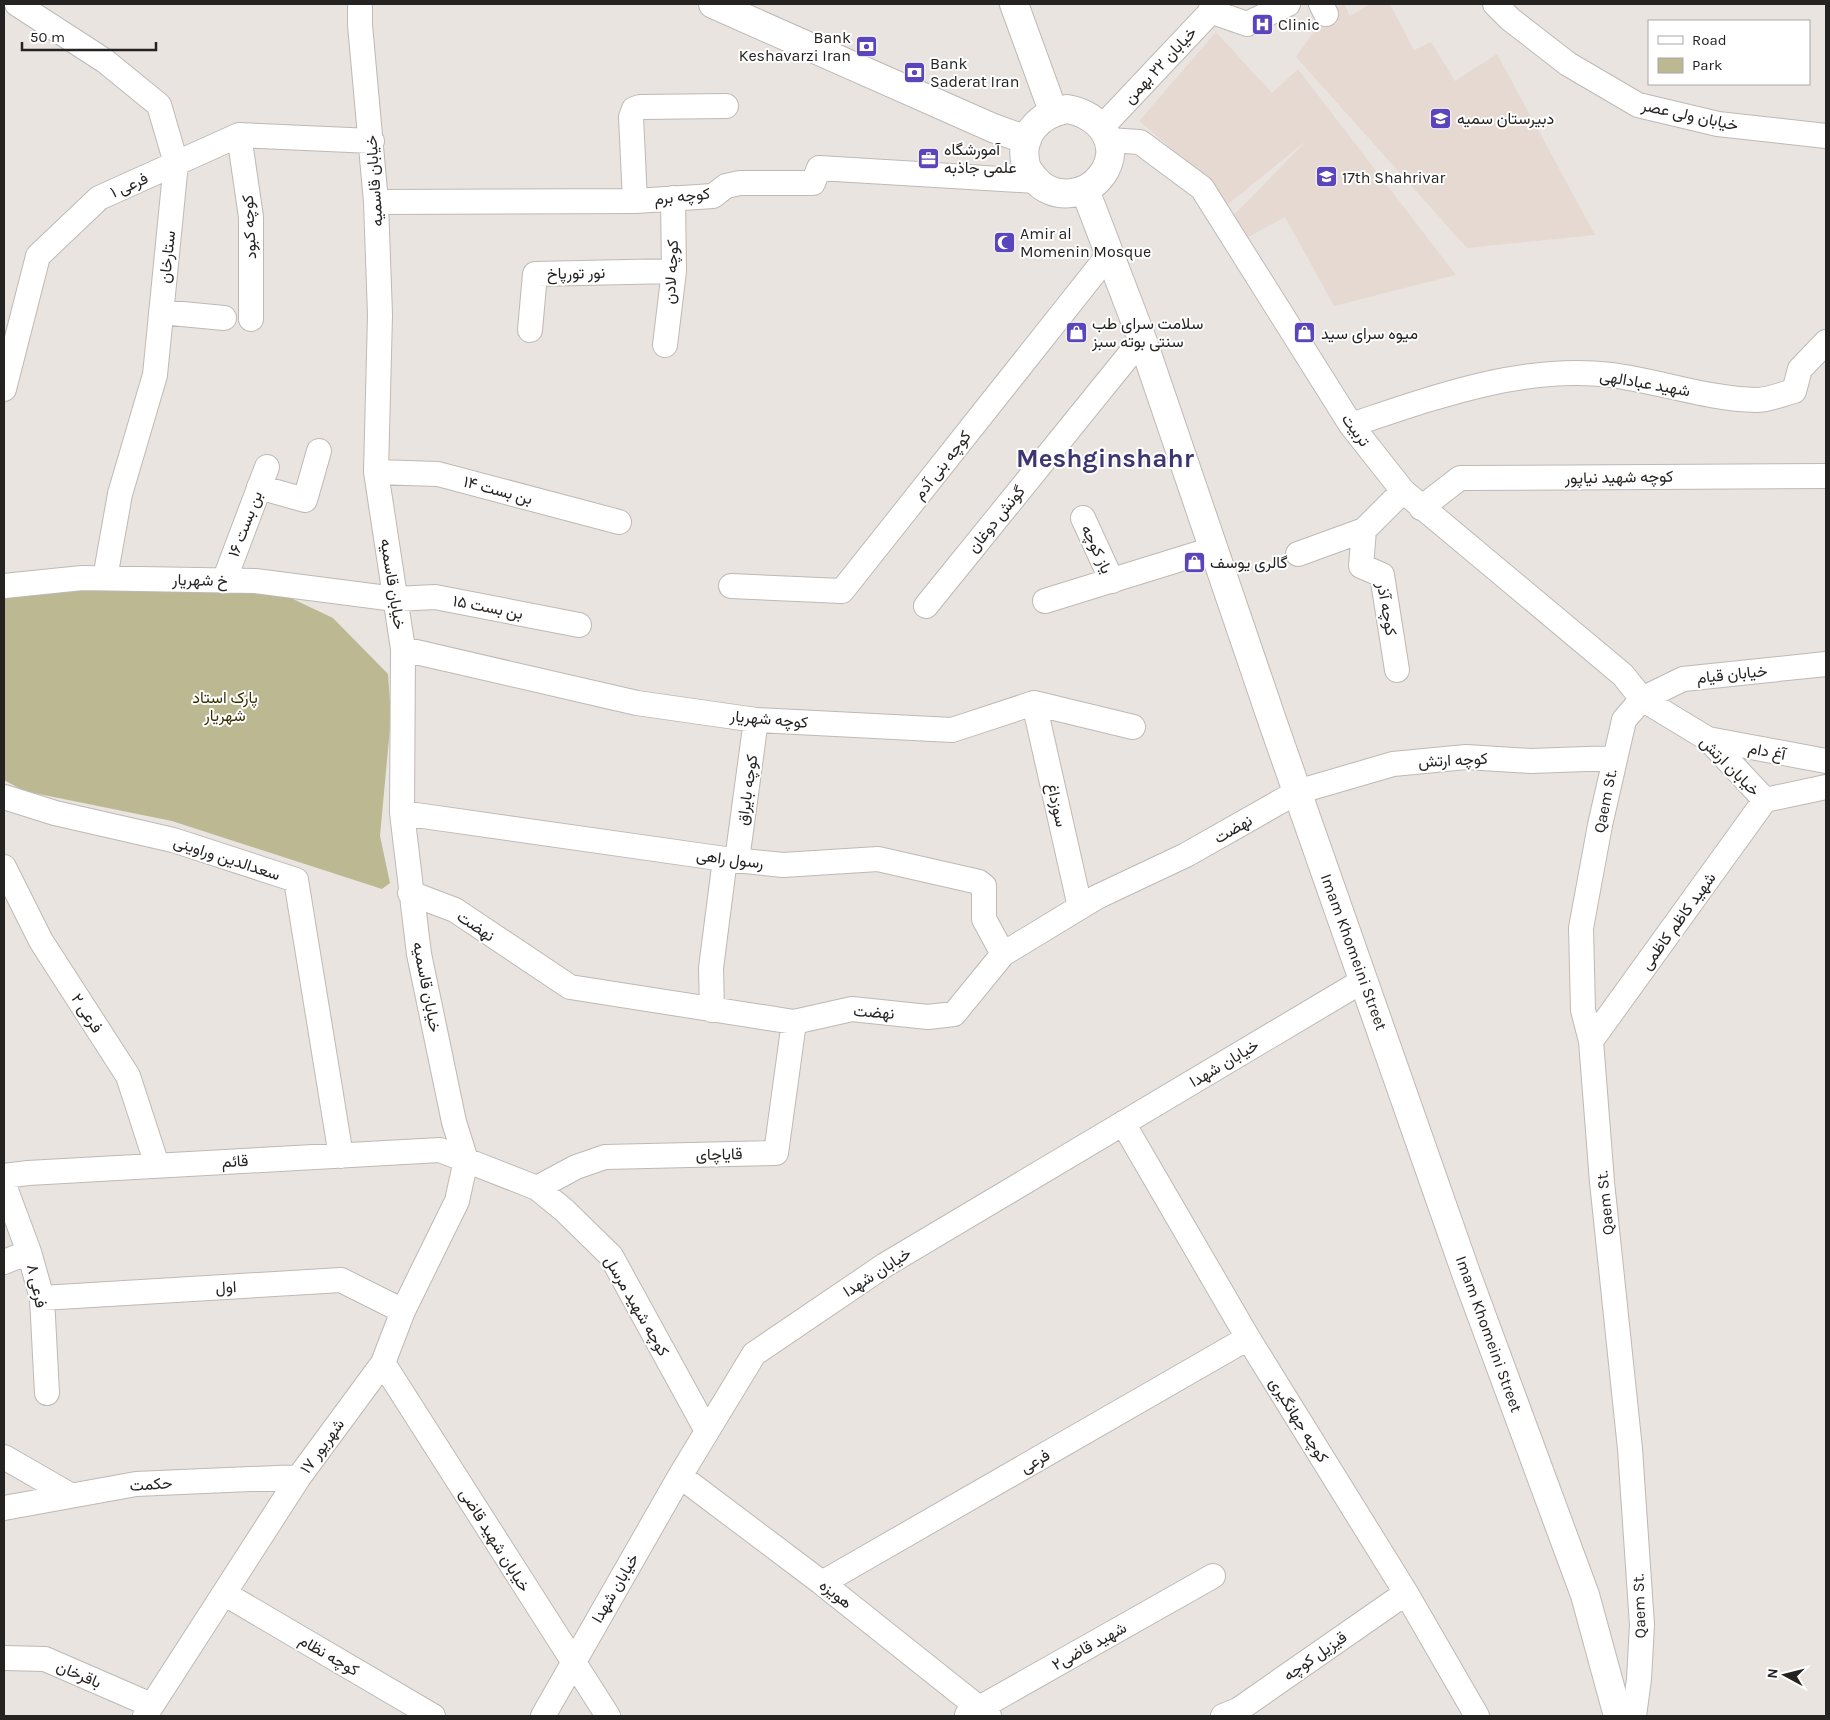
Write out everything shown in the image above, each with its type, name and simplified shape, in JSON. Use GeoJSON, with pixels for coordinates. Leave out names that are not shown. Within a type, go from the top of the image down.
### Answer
{"type":"FeatureCollection","features":[{"type":"Feature","properties":{"kind":"main road"},"geometry":{"type":"LineString","coordinates":[[1014,4],[1052,111]]}},
{"type":"Feature","properties":{"kind":"main road"},"geometry":{"type":"LineString","coordinates":[[721,5],[993,128],[1027,140]]}},
{"type":"Feature","properties":{"kind":"main road"},"geometry":{"type":"LineString","coordinates":[[1067,109],[1082,111],[1095,118],[1105,133],[1110,158],[1106,170],[1097,182],[1085,190],[1072,194],[1057,193],[1036,180],[1026,166],[1027,140],[1041,118],[1052,111],[1067,109]]}},
{"type":"Feature","properties":{"kind":"main road","name":"Imam Khomeini Street"},"geometry":{"type":"LineString","coordinates":[[1085,190],[1142,339],[1297,792],[1467,1276],[1585,1595],[1618,1716]]}},
{"type":"Feature","properties":{"kind":"street","name":"ستارخان"},"geometry":{"type":"LineString","coordinates":[[17,4],[105,61],[159,105],[176,163],[155,375],[120,494],[105,578]]}},
{"type":"Feature","properties":{"kind":"street","name":"خیابان قاسمیه"},"geometry":{"type":"LineString","coordinates":[[360,4],[360,25],[372,141],[376,202],[380,315],[376,472],[404,649],[402,814],[410,894],[420,954],[454,1122],[466,1160]]}},
{"type":"Feature","properties":{"kind":"street"},"geometry":{"type":"LineString","coordinates":[[1214,8],[1247,24],[1288,4]]}},
{"type":"Feature","properties":{"kind":"street","name":"خیابان ولی عصر"},"geometry":{"type":"LineString","coordinates":[[1495,4],[1510,19],[1568,64],[1638,105],[1718,124],[1826,136]]}},
{"type":"Feature","properties":{"kind":"street","name":"خیابان ۲۲ بهمن"},"geometry":{"type":"LineString","coordinates":[[1105,133],[1214,8]]}},
{"type":"Feature","properties":{"kind":"street"},"geometry":{"type":"LineString","coordinates":[[635,201],[631,117],[634,109],[640,106],[726,106]]}},
{"type":"Feature","properties":{"kind":"street","name":"تربیت"},"geometry":{"type":"LineString","coordinates":[[1105,133],[1140,142],[1202,188],[1351,425],[1402,491],[1623,674],[1642,699]]}},
{"type":"Feature","properties":{"kind":"street","name":"فرعی ۱"},"geometry":{"type":"LineString","coordinates":[[4,389],[38,256],[99,198],[239,135],[372,141]]}},
{"type":"Feature","properties":{"kind":"street","name":"کوچه کبود"},"geometry":{"type":"LineString","coordinates":[[239,135],[251,217],[251,320]]}},
{"type":"Feature","properties":{"kind":"street","name":"کوچه برم"},"geometry":{"type":"LineString","coordinates":[[376,202],[635,201],[713,196],[726,186],[740,183],[813,182],[819,168],[1036,180]]}},
{"type":"Feature","properties":{"kind":"street","name":"کوچه لادن"},"geometry":{"type":"LineString","coordinates":[[665,345],[674,270],[673,198]]}},
{"type":"Feature","properties":{"kind":"street","name":"کوچه بنی آدم"},"geometry":{"type":"LineString","coordinates":[[731,586],[842,591],[1110,253]]}},
{"type":"Feature","properties":{"kind":"street","name":"نور تورپاخ"},"geometry":{"type":"LineString","coordinates":[[530,330],[535,274],[674,270]]}},
{"type":"Feature","properties":{"kind":"street"},"geometry":{"type":"LineString","coordinates":[[161,312],[224,318]]}},
{"type":"Feature","properties":{"kind":"street","name":"گونش دوغان"},"geometry":{"type":"LineString","coordinates":[[926,606],[1142,339]]}},
{"type":"Feature","properties":{"kind":"street","name":"شهید عبادالهی"},"geometry":{"type":"LineString","coordinates":[[1351,425],[1456,390],[1550,374],[1610,374],[1704,394],[1758,400],[1794,391],[1800,369],[1826,342]]}},
{"type":"Feature","properties":{"kind":"street","name":"بن بست ۱۶"},"geometry":{"type":"LineString","coordinates":[[224,580],[263,477],[305,500],[319,451]]}},
{"type":"Feature","properties":{"kind":"street","name":"بن بست ۱۴"},"geometry":{"type":"LineString","coordinates":[[376,472],[438,474],[619,522]]}},
{"type":"Feature","properties":{"kind":"street","name":"کوچه شهید نیاپور"},"geometry":{"type":"LineString","coordinates":[[1421,508],[1460,478],[1826,476]]}},
{"type":"Feature","properties":{"kind":"street"},"geometry":{"type":"LineString","coordinates":[[1298,554],[1364,530],[1402,491]]}},
{"type":"Feature","properties":{"kind":"street","name":"یاز کوچه"},"geometry":{"type":"LineString","coordinates":[[1083,518],[1112,580]]}},
{"type":"Feature","properties":{"kind":"street","name":"کوچه آذر"},"geometry":{"type":"LineString","coordinates":[[1364,530],[1361,566],[1382,575],[1397,670]]}},
{"type":"Feature","properties":{"kind":"street"},"geometry":{"type":"LineString","coordinates":[[1045,601],[1214,550]]}},
{"type":"Feature","properties":{"kind":"street","name":"خ شهریار"},"geometry":{"type":"LineString","coordinates":[[4,586],[82,578],[255,581],[395,599]]}},
{"type":"Feature","properties":{"kind":"street","name":"بن بست ۱۵"},"geometry":{"type":"LineString","coordinates":[[395,599],[435,597],[579,625]]}},
{"type":"Feature","properties":{"kind":"street","name":"کوچه شهریار"},"geometry":{"type":"LineString","coordinates":[[404,649],[637,703],[756,720],[952,730],[1034,703]]}},
{"type":"Feature","properties":{"kind":"street","name":"خیابان قیام"},"geometry":{"type":"LineString","coordinates":[[1642,699],[1683,679],[1826,664]]}},
{"type":"Feature","properties":{"kind":"street","name":"خیابان ارتش"},"geometry":{"type":"LineString","coordinates":[[1642,699],[1708,739],[1765,800],[1826,787]]}},
{"type":"Feature","properties":{"kind":"street","name":"Qaem St."},"geometry":{"type":"LineString","coordinates":[[1634,1716],[1639,1679],[1642,1625],[1630,1450],[1602,1182],[1591,1041],[1583,1010],[1581,928],[1614,758],[1624,720],[1642,699]]}},
{"type":"Feature","properties":{"kind":"street"},"geometry":{"type":"LineString","coordinates":[[1034,703],[1133,728]]}},
{"type":"Feature","properties":{"kind":"street","name":"سوزداغ"},"geometry":{"type":"LineString","coordinates":[[1034,703],[1080,907]]}},
{"type":"Feature","properties":{"kind":"street","name":"کوچه بایراق"},"geometry":{"type":"LineString","coordinates":[[712,1010],[711,968],[756,720]]}},
{"type":"Feature","properties":{"kind":"street","name":"آغ دام"},"geometry":{"type":"LineString","coordinates":[[1708,739],[1826,761]]}},
{"type":"Feature","properties":{"kind":"street","name":"کوچه ارتش"},"geometry":{"type":"LineString","coordinates":[[1297,792],[1394,764],[1457,758],[1531,760],[1614,758]]}},
{"type":"Feature","properties":{"kind":"street","name":"نهضت"},"geometry":{"type":"LineString","coordinates":[[410,894],[455,910],[570,987],[794,1022],[852,1009],[928,1016],[954,1014],[1003,954],[1080,907],[1186,855],[1297,792]]}},
{"type":"Feature","properties":{"kind":"street","name":"سعدالدین وراوینی"},"geometry":{"type":"LineString","coordinates":[[4,797],[55,813],[173,840],[296,880],[341,1156]]}},
{"type":"Feature","properties":{"kind":"street","name":"شهید کاظم کاظمی"},"geometry":{"type":"LineString","coordinates":[[1591,1041],[1765,800]]}},
{"type":"Feature","properties":{"kind":"street","name":"رسول راهی"},"geometry":{"type":"LineString","coordinates":[[402,814],[731,860],[783,865],[878,859],[979,882],[984,886],[985,890],[984,919],[1003,954]]}},
{"type":"Feature","properties":{"kind":"street","name":"فرعی ۲"},"geometry":{"type":"LineString","coordinates":[[4,867],[41,941],[128,1076],[157,1165]]}},
{"type":"Feature","properties":{"kind":"street","name":"خیابان شهدا"},"geometry":{"type":"LineString","coordinates":[[543,1716],[680,1476],[754,1354],[885,1265],[1364,980]]}},
{"type":"Feature","properties":{"kind":"street","name":"قایاچای"},"geometry":{"type":"LineString","coordinates":[[537,1188],[576,1168],[605,1157],[776,1153],[794,1022]]}},
{"type":"Feature","properties":{"kind":"street","name":"کوچه جهانگیری"},"geometry":{"type":"LineString","coordinates":[[1123,1122],[1248,1338],[1406,1593],[1477,1716]]}},
{"type":"Feature","properties":{"kind":"street","name":"قائم"},"geometry":{"type":"LineString","coordinates":[[4,1176],[157,1165],[440,1150],[466,1160]]}},
{"type":"Feature","properties":{"kind":"street","name":"کوچه شهید مرسل"},"geometry":{"type":"LineString","coordinates":[[466,1160],[537,1188],[564,1210],[611,1256],[707,1431]]}},
{"type":"Feature","properties":{"kind":"street","name":"۱۷ شهریور"},"geometry":{"type":"LineString","coordinates":[[148,1710],[225,1594],[299,1477],[383,1363],[403,1311],[457,1201],[466,1160]]}},
{"type":"Feature","properties":{"kind":"street","name":"فرعی ۸"},"geometry":{"type":"LineString","coordinates":[[4,1185],[29,1252],[42,1298],[46,1393]]}},
{"type":"Feature","properties":{"kind":"street"},"geometry":{"type":"LineString","coordinates":[[4,1262],[29,1252]]}},
{"type":"Feature","properties":{"kind":"street","name":"اول"},"geometry":{"type":"LineString","coordinates":[[42,1298],[341,1280],[403,1311]]}},
{"type":"Feature","properties":{"kind":"street","name":"فرعی"},"geometry":{"type":"LineString","coordinates":[[822,1583],[1248,1338]]}},
{"type":"Feature","properties":{"kind":"street","name":"خیابان شهید قاضی"},"geometry":{"type":"LineString","coordinates":[[383,1363],[567,1671],[608,1716]]}},
{"type":"Feature","properties":{"kind":"street"},"geometry":{"type":"LineString","coordinates":[[4,1457],[70,1495]]}},
{"type":"Feature","properties":{"kind":"street","name":"هویزه"},"geometry":{"type":"LineString","coordinates":[[680,1476],[822,1583],[977,1714]]}},
{"type":"Feature","properties":{"kind":"street","name":"حکمت"},"geometry":{"type":"LineString","coordinates":[[4,1508],[136,1484],[299,1477]]}},
{"type":"Feature","properties":{"kind":"street","name":"شهید قاضی۲"},"geometry":{"type":"LineString","coordinates":[[977,1714],[1214,1576]]}},
{"type":"Feature","properties":{"kind":"street","name":"قیزیل کوچه"},"geometry":{"type":"LineString","coordinates":[[1222,1716],[1238,1710],[1406,1593]]}},
{"type":"Feature","properties":{"kind":"street","name":"کوچه نظام"},"geometry":{"type":"LineString","coordinates":[[225,1594],[433,1716]]}},
{"type":"Feature","properties":{"kind":"street","name":"باقرخان"},"geometry":{"type":"LineString","coordinates":[[4,1658],[45,1659],[148,1710]]}},
{"type":"Feature","properties":{"kind":"street"},"geometry":{"type":"LineString","coordinates":[[561,1716],[567,1671]]}},
{"type":"Feature","properties":{"kind":"shaded area","name":"دبیرستان سمیه"},"geometry":{"type":"Polygon","coordinates":[[[1344,4],[1350,16],[1370,4],[1390,4],[1414,50],[1431,42],[1455,81],[1497,54],[1595,235],[1467,248],[1296,57],[1326,14],[1344,4]]]}},
{"type":"Feature","properties":{"kind":"shaded area"},"geometry":{"type":"Polygon","coordinates":[[[1216,32],[1272,93],[1298,69],[1456,275],[1334,306],[1285,217],[1243,240],[1229,220],[1307,140],[1226,206],[1208,180],[1139,121],[1216,32]]]}},
{"type":"Feature","properties":{"kind":"green space","name":"پارک استاد شهریار"},"geometry":{"type":"Polygon","coordinates":[[[255,581],[333,618],[388,674],[391,717],[380,836],[390,883],[382,889],[172,821],[24,791],[4,780],[4,586],[255,581]]]}},
{"type":"Feature","properties":{"kind":"place","name":"Clinic"},"geometry":{"type":"Point","coordinates":[1262,24]}},
{"type":"Feature","properties":{"kind":"place","name":"Bank Keshavarzi Iran"},"geometry":{"type":"Point","coordinates":[867,46]}},
{"type":"Feature","properties":{"kind":"place","name":"Bank Saderat Iran"},"geometry":{"type":"Point","coordinates":[914,72]}},
{"type":"Feature","properties":{"kind":"place","name":"دبیرستان سمیه"},"geometry":{"type":"Point","coordinates":[1441,118]}},
{"type":"Feature","properties":{"kind":"place","name":"آمورشگاه علمی جاذبه"},"geometry":{"type":"Point","coordinates":[928,158]}},
{"type":"Feature","properties":{"kind":"place","name":"17th Shahrivar"},"geometry":{"type":"Point","coordinates":[1326,177]}},
{"type":"Feature","properties":{"kind":"place","name":"Amir al Momenin Mosque"},"geometry":{"type":"Point","coordinates":[1004,242]}},
{"type":"Feature","properties":{"kind":"place","name":"سلامت سرای طب سنتی بوته سبز"},"geometry":{"type":"Point","coordinates":[1076,332]}},
{"type":"Feature","properties":{"kind":"place","name":"میوه سرای سید"},"geometry":{"type":"Point","coordinates":[1305,333]}},
{"type":"Feature","properties":{"kind":"place","name":"گالری یوسف"},"geometry":{"type":"Point","coordinates":[1194,562]}},
{"type":"Feature","properties":{"kind":"district","name":"Meshginshahr"},"geometry":{"type":"Point","coordinates":[1105,458]}}]}
